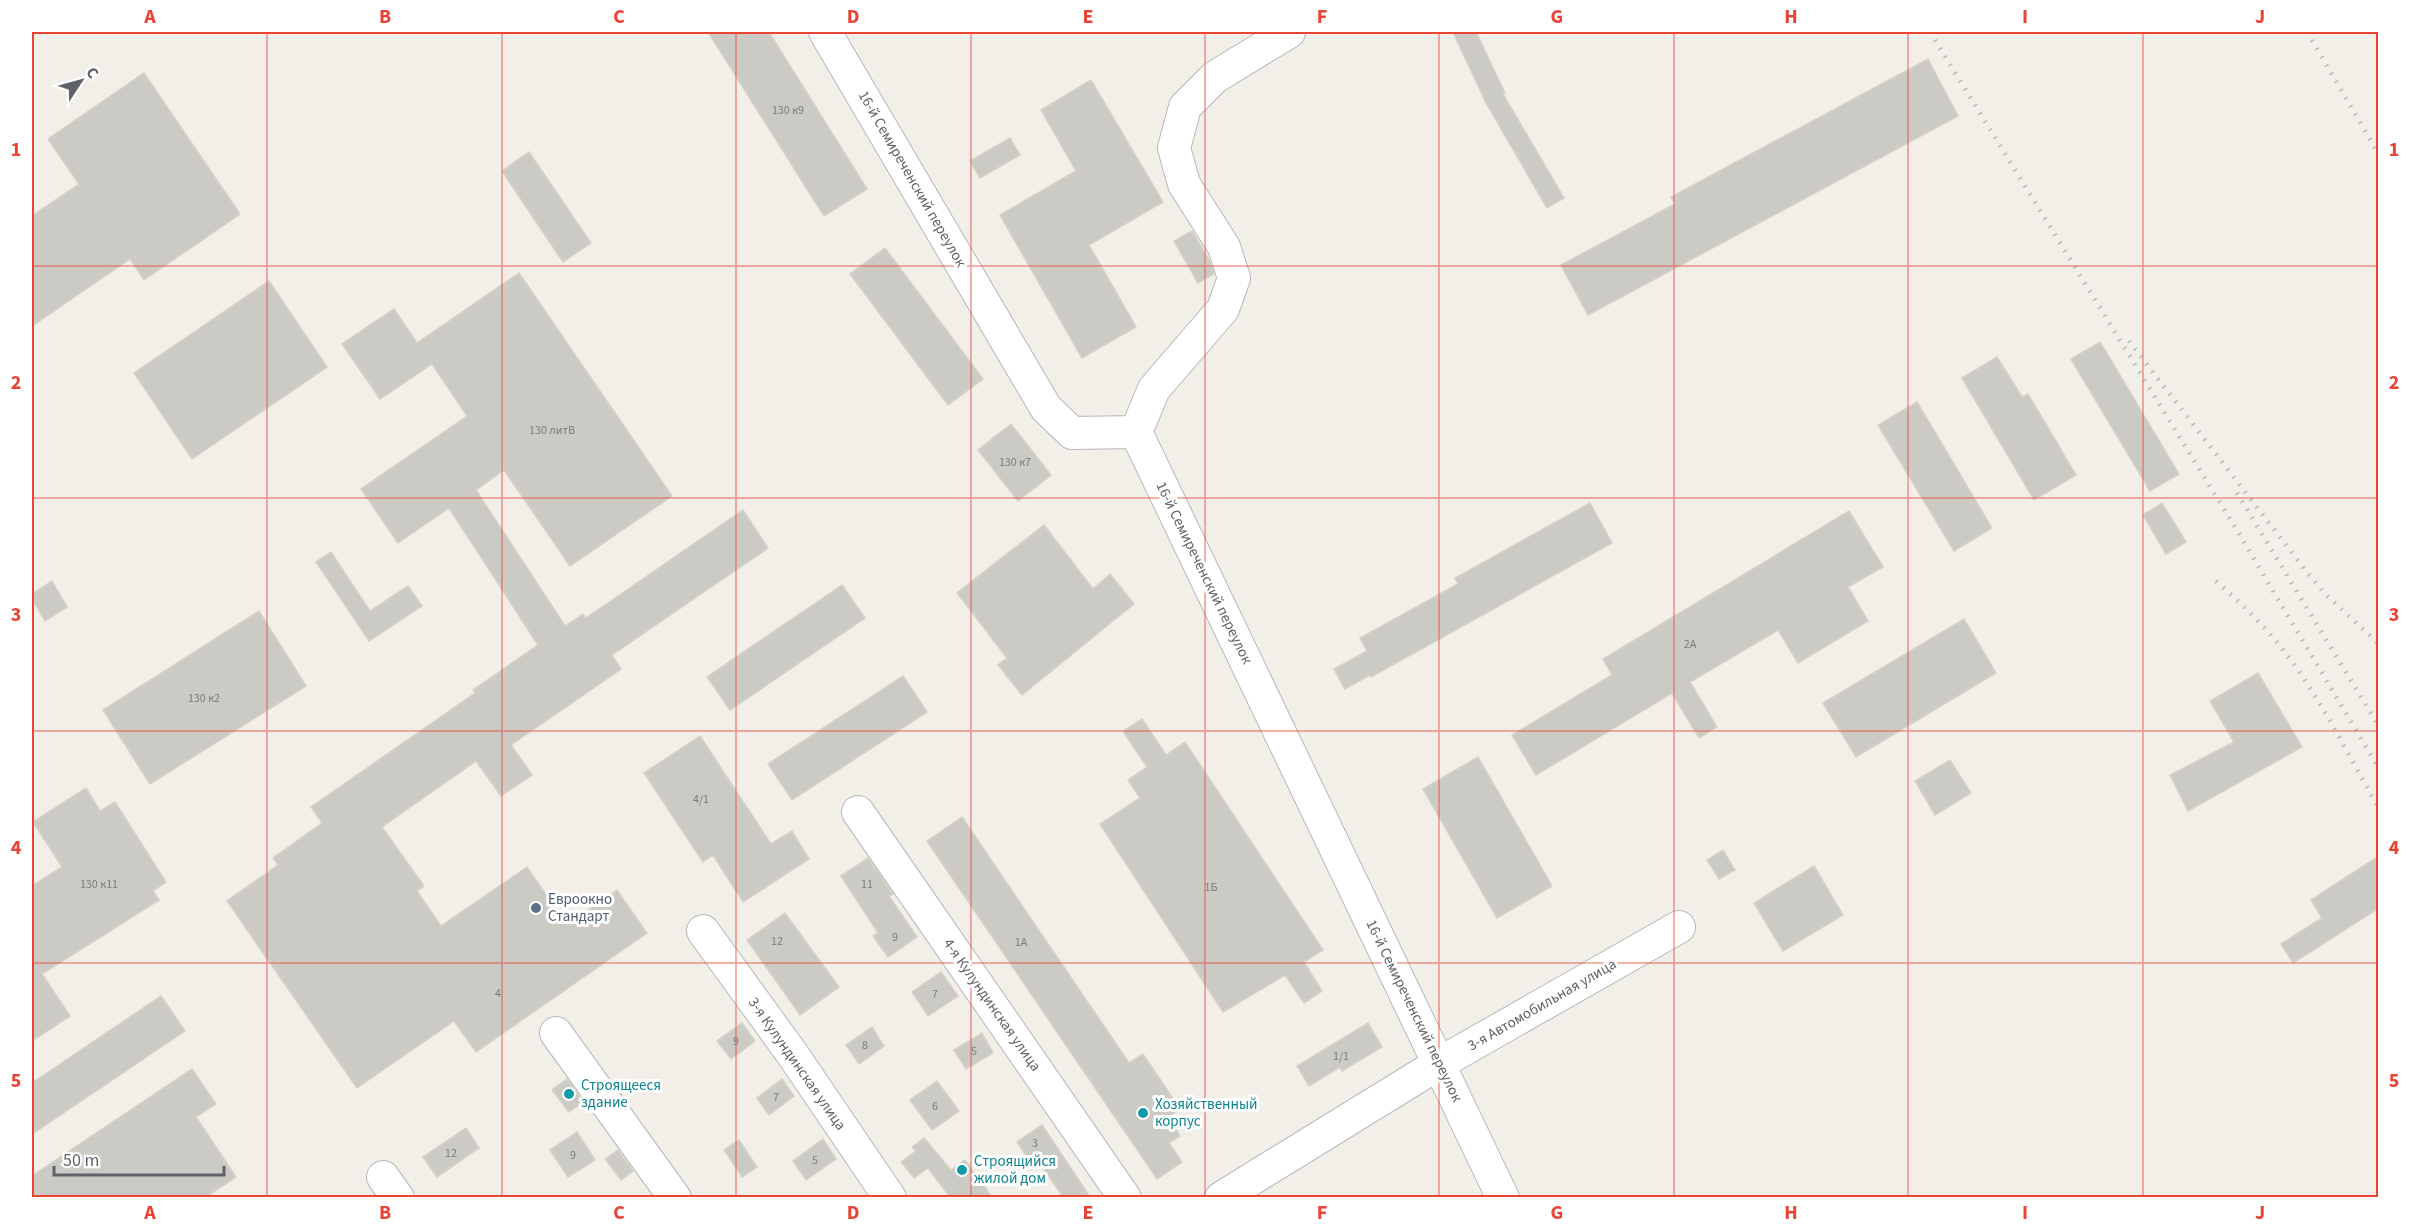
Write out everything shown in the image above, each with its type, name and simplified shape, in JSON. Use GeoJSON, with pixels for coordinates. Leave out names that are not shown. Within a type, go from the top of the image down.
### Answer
{"type":"FeatureCollection","features":[{"type":"Feature","properties":{"kind":"street","name":"16-й Семиреченский переулок"},"geometry":{"type":"LineString","coordinates":[[825,32],[1046,408],[1072,433],[1136,432],[1503,1197]]}},
{"type":"Feature","properties":{"kind":"street"},"geometry":{"type":"LineString","coordinates":[[1136,432],[1154,389],[1222,309],[1234,278],[1224,247],[1184,184],[1174,148],[1185,107],[1215,76],[1289,32]]}},
{"type":"Feature","properties":{"kind":"street","name":"4-я Кулундинская улица"},"geometry":{"type":"LineString","coordinates":[[858,812],[1125,1197]]}},
{"type":"Feature","properties":{"kind":"street","name":"3-я Автомобильная улица"},"geometry":{"type":"LineString","coordinates":[[1221,1197],[1440,1063],[1679,927]]}},
{"type":"Feature","properties":{"kind":"street","name":"3-я Кулундинская улица"},"geometry":{"type":"LineString","coordinates":[[703,931],[793,1055],[890,1197]]}},
{"type":"Feature","properties":{"kind":"street"},"geometry":{"type":"LineString","coordinates":[[556,1033],[675,1197]]}},
{"type":"Feature","properties":{"kind":"building"},"geometry":{"type":"Polygon","coordinates":[[[708,32],[769,32],[867,189],[824,216],[708,32]]]}},
{"type":"Feature","properties":{"kind":"building"},"geometry":{"type":"Polygon","coordinates":[[[1453,32],[1476,32],[1505,93],[1503,94],[1564,198],[1547,208],[1486,103],[1453,32]]]}},
{"type":"Feature","properties":{"kind":"building"},"geometry":{"type":"Polygon","coordinates":[[[1928,59],[1958,116],[1588,315],[1561,265],[1675,204],[1671,197],[1928,59]]]}},
{"type":"Feature","properties":{"kind":"building"},"geometry":{"type":"Polygon","coordinates":[[[144,73],[240,214],[144,280],[130,259],[32,326],[32,216],[79,184],[48,139],[144,73]]]}},
{"type":"Feature","properties":{"kind":"building"},"geometry":{"type":"Polygon","coordinates":[[[1091,80],[1163,202],[1089,245],[1136,327],[1082,358],[1000,215],[1076,171],[1041,110],[1091,80]]]}},
{"type":"Feature","properties":{"kind":"building"},"geometry":{"type":"Polygon","coordinates":[[[1010,138],[1020,155],[980,178],[970,161],[1010,138]]]}},
{"type":"Feature","properties":{"kind":"building"},"geometry":{"type":"Polygon","coordinates":[[[529,152],[591,243],[563,262],[502,171],[529,152]]]}},
{"type":"Feature","properties":{"kind":"building"},"geometry":{"type":"Polygon","coordinates":[[[1192,231],[1209,260],[1214,274],[1198,283],[1174,241],[1192,231]]]}},
{"type":"Feature","properties":{"kind":"building"},"geometry":{"type":"Polygon","coordinates":[[[885,248],[983,379],[948,405],[850,274],[885,248]]]}},
{"type":"Feature","properties":{"kind":"building"},"geometry":{"type":"Polygon","coordinates":[[[519,273],[672,496],[570,566],[504,470],[476,490],[565,626],[583,614],[586,618],[743,510],[768,548],[612,655],[621,669],[511,745],[532,775],[501,796],[476,761],[382,827],[424,886],[417,891],[441,926],[527,867],[567,925],[617,890],[647,933],[476,1052],[454,1021],[357,1088],[227,901],[278,865],[273,858],[322,823],[311,807],[475,693],[473,690],[538,645],[449,508],[398,543],[361,489],[467,416],[432,364],[380,399],[342,344],[394,309],[417,343],[519,273]]]}},
{"type":"Feature","properties":{"kind":"building"},"geometry":{"type":"Polygon","coordinates":[[[269,281],[327,367],[192,459],[134,373],[269,281]]]}},
{"type":"Feature","properties":{"kind":"building"},"geometry":{"type":"Polygon","coordinates":[[[2100,342],[2179,474],[2150,491],[2071,359],[2100,342]]]}},
{"type":"Feature","properties":{"kind":"building"},"geometry":{"type":"Polygon","coordinates":[[[1997,357],[2022,397],[2028,394],[2076,475],[2034,500],[1962,378],[1997,357]]]}},
{"type":"Feature","properties":{"kind":"building"},"geometry":{"type":"Polygon","coordinates":[[[1917,402],[1992,528],[1954,551],[1878,425],[1917,402]]]}},
{"type":"Feature","properties":{"kind":"building"},"geometry":{"type":"Polygon","coordinates":[[[1011,424],[1051,475],[1018,501],[978,450],[1011,424]]]}},
{"type":"Feature","properties":{"kind":"building"},"geometry":{"type":"Polygon","coordinates":[[[1590,503],[1612,543],[1371,677],[1370,675],[1345,689],[1334,669],[1367,651],[1360,638],[1458,584],[1455,578],[1590,503]]]}},
{"type":"Feature","properties":{"kind":"building"},"geometry":{"type":"Polygon","coordinates":[[[2162,503],[2186,542],[2166,554],[2143,515],[2162,503]]]}},
{"type":"Feature","properties":{"kind":"building"},"geometry":{"type":"Polygon","coordinates":[[[1849,511],[1883,567],[1848,587],[1868,621],[1798,663],[1778,630],[1690,682],[1717,727],[1699,738],[1672,693],[1536,775],[1512,735],[1612,675],[1603,659],[1849,511]]]}},
{"type":"Feature","properties":{"kind":"building"},"geometry":{"type":"Polygon","coordinates":[[[1044,525],[1093,589],[1110,574],[1134,604],[1022,695],[998,665],[1007,658],[957,593],[1044,525]]]}},
{"type":"Feature","properties":{"kind":"building"},"geometry":{"type":"Polygon","coordinates":[[[331,552],[370,611],[408,586],[422,606],[369,641],[316,562],[331,552]]]}},
{"type":"Feature","properties":{"kind":"building"},"geometry":{"type":"Polygon","coordinates":[[[52,581],[67,607],[45,621],[32,599],[32,594],[52,581]]]}},
{"type":"Feature","properties":{"kind":"building"},"geometry":{"type":"Polygon","coordinates":[[[842,585],[865,618],[730,710],[707,677],[842,585]]]}},
{"type":"Feature","properties":{"kind":"building"},"geometry":{"type":"Polygon","coordinates":[[[259,611],[306,686],[150,784],[103,710],[259,611]]]}},
{"type":"Feature","properties":{"kind":"building"},"geometry":{"type":"Polygon","coordinates":[[[1964,619],[1996,673],[1856,757],[1823,703],[1964,619]]]}},
{"type":"Feature","properties":{"kind":"building"},"geometry":{"type":"Polygon","coordinates":[[[2258,673],[2302,747],[2188,811],[2170,775],[2234,742],[2210,701],[2258,673]]]}},
{"type":"Feature","properties":{"kind":"building"},"geometry":{"type":"Polygon","coordinates":[[[903,676],[927,712],[792,800],[768,764],[903,676]]]}},
{"type":"Feature","properties":{"kind":"building"},"geometry":{"type":"Polygon","coordinates":[[[1142,719],[1166,755],[1185,742],[1323,950],[1304,962],[1322,991],[1304,1003],[1285,975],[1223,1012],[1100,824],[1140,798],[1128,780],[1147,767],[1123,731],[1142,719]]]}},
{"type":"Feature","properties":{"kind":"building"},"geometry":{"type":"Polygon","coordinates":[[[700,736],[771,844],[792,831],[809,859],[743,902],[713,855],[703,862],[644,773],[700,736]]]}},
{"type":"Feature","properties":{"kind":"building"},"geometry":{"type":"Polygon","coordinates":[[[1478,757],[1552,886],[1497,918],[1423,789],[1478,757]]]}},
{"type":"Feature","properties":{"kind":"building"},"geometry":{"type":"Polygon","coordinates":[[[1950,760],[1971,793],[1935,815],[1915,781],[1950,760]]]}},
{"type":"Feature","properties":{"kind":"building"},"geometry":{"type":"Polygon","coordinates":[[[86,788],[100,811],[115,802],[166,882],[153,891],[159,900],[42,974],[70,1016],[32,1041],[32,886],[62,867],[33,822],[86,788]]]}},
{"type":"Feature","properties":{"kind":"building"},"geometry":{"type":"Polygon","coordinates":[[[962,817],[1129,1063],[1143,1054],[1180,1109],[1168,1117],[1180,1136],[1169,1143],[1182,1162],[1157,1179],[927,841],[962,817]]]}},
{"type":"Feature","properties":{"kind":"building"},"geometry":{"type":"Polygon","coordinates":[[[1723,850],[1735,870],[1719,879],[1707,860],[1723,850]]]}},
{"type":"Feature","properties":{"kind":"building"},"geometry":{"type":"Polygon","coordinates":[[[2379,856],[2379,908],[2293,963],[2281,944],[2322,918],[2311,900],[2379,856]]]}},
{"type":"Feature","properties":{"kind":"building"},"geometry":{"type":"Polygon","coordinates":[[[868,858],[893,894],[889,896],[917,937],[888,957],[873,936],[878,933],[841,876],[868,858]]]}},
{"type":"Feature","properties":{"kind":"building"},"geometry":{"type":"Polygon","coordinates":[[[1814,866],[1843,915],[1783,951],[1754,903],[1814,866]]]}},
{"type":"Feature","properties":{"kind":"building"},"geometry":{"type":"Polygon","coordinates":[[[785,913],[839,987],[800,1015],[747,940],[785,913]]]}},
{"type":"Feature","properties":{"kind":"building"},"geometry":{"type":"Polygon","coordinates":[[[941,972],[958,996],[928,1016],[912,992],[941,972]]]}},
{"type":"Feature","properties":{"kind":"building"},"geometry":{"type":"Polygon","coordinates":[[[161,996],[185,1031],[32,1134],[32,1083],[161,996]]]}},
{"type":"Feature","properties":{"kind":"building"},"geometry":{"type":"Polygon","coordinates":[[[742,1023],[755,1041],[731,1059],[717,1041],[742,1023]]]}},
{"type":"Feature","properties":{"kind":"building"},"geometry":{"type":"Polygon","coordinates":[[[1368,1023],[1382,1047],[1342,1071],[1340,1067],[1309,1086],[1297,1066],[1368,1023]]]}},
{"type":"Feature","properties":{"kind":"building"},"geometry":{"type":"Polygon","coordinates":[[[872,1027],[884,1046],[859,1064],[846,1045],[872,1027]]]}},
{"type":"Feature","properties":{"kind":"building"},"geometry":{"type":"Polygon","coordinates":[[[982,1033],[993,1053],[966,1069],[954,1050],[982,1033]]]}},
{"type":"Feature","properties":{"kind":"building"},"geometry":{"type":"Polygon","coordinates":[[[192,1069],[216,1104],[196,1117],[236,1177],[206,1197],[32,1197],[32,1176],[192,1069]]]}},
{"type":"Feature","properties":{"kind":"building","name":"Строящееся здание"},"geometry":{"type":"Polygon","coordinates":[[[567,1079],[583,1102],[569,1112],[552,1090],[567,1079]]]}},
{"type":"Feature","properties":{"kind":"building"},"geometry":{"type":"Polygon","coordinates":[[[782,1079],[794,1096],[769,1115],[757,1098],[782,1079]]]}},
{"type":"Feature","properties":{"kind":"building"},"geometry":{"type":"Polygon","coordinates":[[[937,1081],[959,1111],[932,1130],[910,1100],[937,1081]]]}},
{"type":"Feature","properties":{"kind":"building"},"geometry":{"type":"Polygon","coordinates":[[[1042,1125],[1090,1197],[1063,1197],[1035,1156],[1029,1160],[1017,1142],[1042,1125]]]}},
{"type":"Feature","properties":{"kind":"building"},"geometry":{"type":"Polygon","coordinates":[[[466,1128],[479,1148],[437,1177],[423,1157],[466,1128]]]}},
{"type":"Feature","properties":{"kind":"building"},"geometry":{"type":"Polygon","coordinates":[[[577,1132],[595,1160],[568,1177],[550,1150],[577,1132]]]}},
{"type":"Feature","properties":{"kind":"building"},"geometry":{"type":"Polygon","coordinates":[[[924,1138],[951,1170],[965,1160],[992,1197],[950,1197],[928,1168],[914,1178],[901,1162],[916,1151],[912,1147],[924,1138]]]}},
{"type":"Feature","properties":{"kind":"building"},"geometry":{"type":"Polygon","coordinates":[[[823,1139],[836,1159],[806,1180],[793,1161],[823,1139]]]}},
{"type":"Feature","properties":{"kind":"building"},"geometry":{"type":"Polygon","coordinates":[[[739,1140],[757,1167],[742,1177],[724,1150],[739,1140]]]}},
{"type":"Feature","properties":{"kind":"building"},"geometry":{"type":"Polygon","coordinates":[[[618,1150],[633,1171],[621,1180],[605,1159],[618,1150]]]}},
{"type":"Feature","properties":{"kind":"railway"},"geometry":{"type":"LineString","coordinates":[[1930,32],[2235,527],[2378,767]]}},
{"type":"Feature","properties":{"kind":"railway"},"geometry":{"type":"LineString","coordinates":[[2307,32],[2378,153]]}},
{"type":"Feature","properties":{"kind":"railway"},"geometry":{"type":"LineString","coordinates":[[2129,341],[2306,571],[2325,594],[2378,643]]}},
{"type":"Feature","properties":{"kind":"railway"},"geometry":{"type":"LineString","coordinates":[[2237,493],[2378,725]]}},
{"type":"Feature","properties":{"kind":"railway"},"geometry":{"type":"LineString","coordinates":[[2216,581],[2265,629],[2294,665],[2332,725],[2378,807]]}},
{"type":"Feature","properties":{"kind":"place","name":"Евроокно Стандарт"},"geometry":{"type":"Point","coordinates":[536,908]}},
{"type":"Feature","properties":{"kind":"place","name":"Строящееся здание"},"geometry":{"type":"Point","coordinates":[569,1094]}},
{"type":"Feature","properties":{"kind":"place","name":"Хозяйственный корпус"},"geometry":{"type":"Point","coordinates":[1143,1113]}},
{"type":"Feature","properties":{"kind":"place","name":"Строящийся жилой дом"},"geometry":{"type":"Point","coordinates":[962,1170]}}]}
